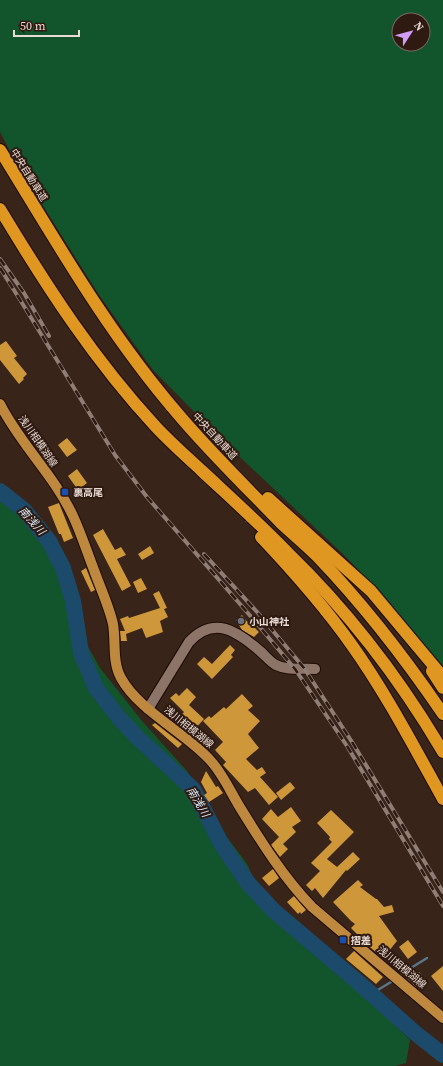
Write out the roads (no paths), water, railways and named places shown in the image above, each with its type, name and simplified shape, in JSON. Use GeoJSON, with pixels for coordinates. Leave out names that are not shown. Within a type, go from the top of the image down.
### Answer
{"type":"FeatureCollection","features":[{"type":"Feature","properties":{"kind":"highway","name":"中央自動車道"},"geometry":{"type":"LineString","coordinates":[[0,150],[68,263],[128,352],[179,416],[278,520],[315,555],[350,592],[401,655],[443,714]]}},
{"type":"Feature","properties":{"kind":"highway"},"geometry":{"type":"LineString","coordinates":[[0,209],[33,264],[72,324],[127,395],[158,429],[289,553],[344,613],[388,667],[443,752]]}},
{"type":"Feature","properties":{"kind":"highway"},"geometry":{"type":"LineString","coordinates":[[179,416],[313,540],[371,591],[443,677]]}},
{"type":"Feature","properties":{"kind":"highway"},"geometry":{"type":"LineString","coordinates":[[190,460],[300,579],[339,627],[397,716],[443,799]]}},
{"type":"Feature","properties":{"kind":"highway"},"geometry":{"type":"LineString","coordinates":[[413,642],[443,688]]}},
{"type":"Feature","properties":{"kind":"main road","name":"浅川相模湖線"},"geometry":{"type":"LineString","coordinates":[[0,404],[5,415],[56,486],[73,516],[104,597],[112,624],[116,663],[120,678],[130,691],[148,709],[210,760],[295,890],[312,907],[443,1018]]}},
{"type":"Feature","properties":{"kind":"street"},"geometry":{"type":"LineString","coordinates":[[148,709],[189,642],[195,635],[204,629],[214,627],[224,628],[235,632],[260,651],[274,665],[287,669],[315,669]]}},
{"type":"Feature","properties":{"kind":"waterway","name":"南浅川"},"geometry":{"type":"LineString","coordinates":[[0,491],[24,510],[49,541],[63,568],[73,601],[81,653],[96,688],[119,718],[138,738],[193,789],[222,845],[248,883],[273,910],[414,1032],[443,1055]]}},
{"type":"Feature","properties":{"kind":"waterway"},"geometry":{"type":"LineString","coordinates":[[398,976],[427,958]]}},
{"type":"Feature","properties":{"kind":"waterway"},"geometry":{"type":"LineString","coordinates":[[371,994],[391,982]]}},
{"type":"Feature","properties":{"kind":"railway"},"geometry":{"type":"LineString","coordinates":[[0,259],[24,293],[49,336]]}},
{"type":"Feature","properties":{"kind":"railway"},"geometry":{"type":"LineString","coordinates":[[0,268],[115,455],[147,497],[295,669],[347,746],[443,906]]}},
{"type":"Feature","properties":{"kind":"railway"},"geometry":{"type":"LineString","coordinates":[[204,554],[258,613],[304,668],[352,742],[443,892]]}},
{"type":"Feature","properties":{"kind":"place","name":"裏高尾"},"geometry":{"type":"Point","coordinates":[65,492]}},
{"type":"Feature","properties":{"kind":"place","name":"小山神社"},"geometry":{"type":"Point","coordinates":[241,621]}},
{"type":"Feature","properties":{"kind":"place","name":"摺差"},"geometry":{"type":"Point","coordinates":[343,940]}}]}
